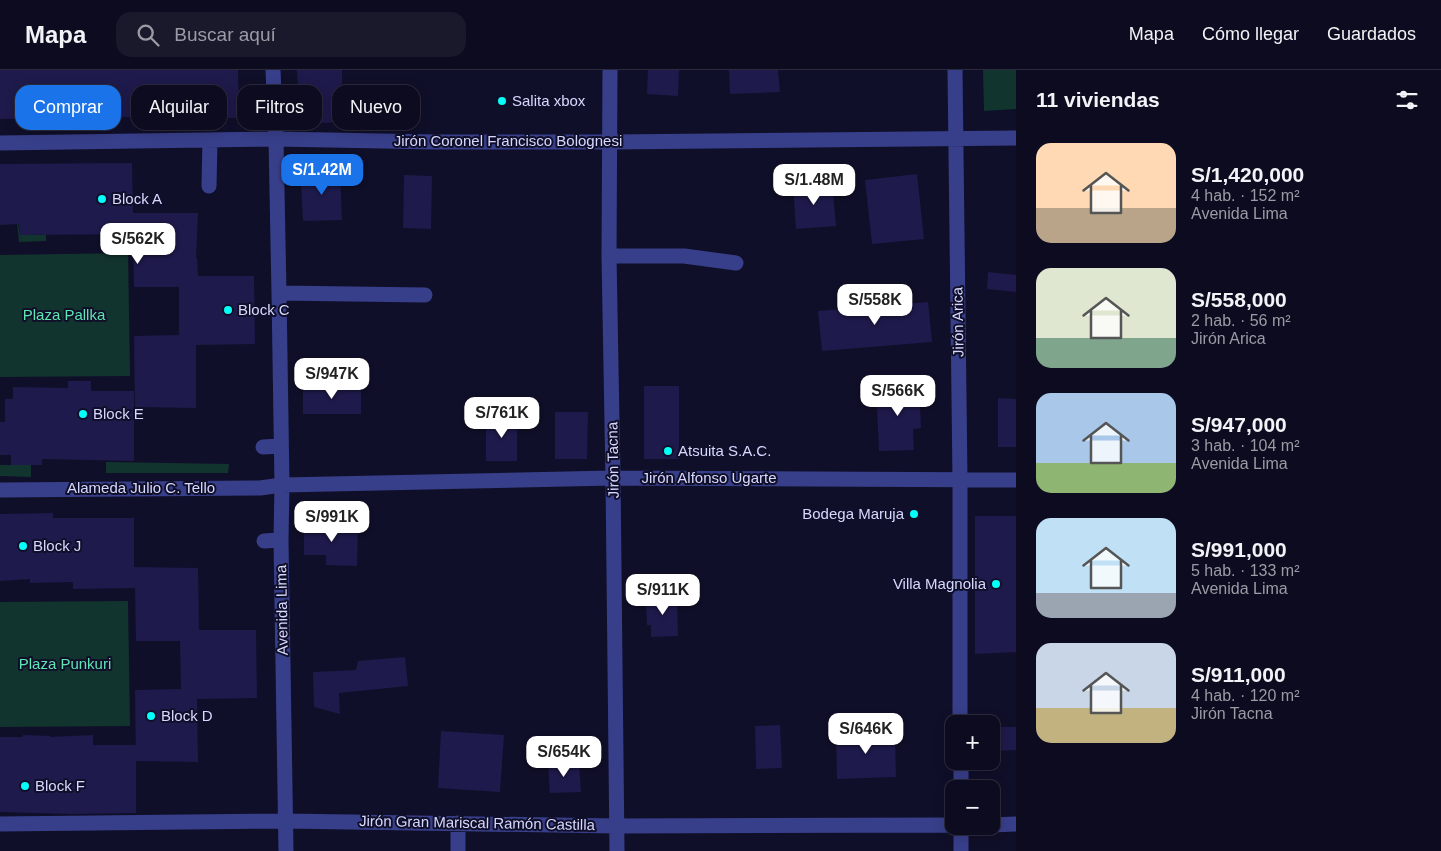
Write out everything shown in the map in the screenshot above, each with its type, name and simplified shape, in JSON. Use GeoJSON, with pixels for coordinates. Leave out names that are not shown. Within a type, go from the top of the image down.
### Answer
{"type":"FeatureCollection","features":[{"type":"Feature","properties":{"kind":"street","name":"Avenida Lima"},"geometry":{"type":"LineString","coordinates":[[273,70],[279,293],[286,851]]}},
{"type":"Feature","properties":{"kind":"street","name":"Jirón Tacna"},"geometry":{"type":"LineString","coordinates":[[610,70],[610,256],[617,851]]}},
{"type":"Feature","properties":{"kind":"street","name":"Jirón Arica"},"geometry":{"type":"LineString","coordinates":[[955,70],[960,480],[960,715]]}},
{"type":"Feature","properties":{"kind":"street","name":"Jirón Coronel Francisco Bolognesi"},"geometry":{"type":"LineString","coordinates":[[0,143],[276,139],[435,142],[610,142],[1016,138]]}},
{"type":"Feature","properties":{"kind":"street"},"geometry":{"type":"LineString","coordinates":[[209,186],[210,140]]}},
{"type":"Feature","properties":{"kind":"street"},"geometry":{"type":"LineString","coordinates":[[610,256],[684,256],[736,263]]}},
{"type":"Feature","properties":{"kind":"street"},"geometry":{"type":"LineString","coordinates":[[279,293],[425,295]]}},
{"type":"Feature","properties":{"kind":"street"},"geometry":{"type":"LineString","coordinates":[[263,447],[281,446]]}},
{"type":"Feature","properties":{"kind":"street","name":"Jirón Alfonso Ugarte"},"geometry":{"type":"LineString","coordinates":[[282,485],[613,478],[1016,480]]}},
{"type":"Feature","properties":{"kind":"street","name":"Alameda Julio C. Tello"},"geometry":{"type":"LineString","coordinates":[[0,490],[260,488],[282,485]]}},
{"type":"Feature","properties":{"kind":"street"},"geometry":{"type":"LineString","coordinates":[[264,541],[281,540]]}},
{"type":"Feature","properties":{"kind":"street","name":"Jirón Gran Mariscal Ramón Castilla"},"geometry":{"type":"LineString","coordinates":[[0,824],[177,820],[616,826],[945,825]]}},
{"type":"Feature","properties":{"kind":"street"},"geometry":{"type":"LineString","coordinates":[[458,823],[458,851]]}},
{"type":"Feature","properties":{"kind":"street"},"geometry":{"type":"LineString","coordinates":[[1000,824],[1016,824]]}},
{"type":"Feature","properties":{"kind":"street"},"geometry":{"type":"LineString","coordinates":[[961,835],[962,851]]}},
{"type":"Feature","properties":{"kind":"green space"},"geometry":{"type":"Polygon","coordinates":[[[983,70],[1016,70],[1016,109],[984,111],[983,70]]]}},
{"type":"Feature","properties":{"kind":"green space"},"geometry":{"type":"Polygon","coordinates":[[[43,211],[46,211],[46,241],[19,242],[17,222],[20,235],[42,235],[43,211]]]}},
{"type":"Feature","properties":{"kind":"green space","name":"Plaza Pallka"},"geometry":{"type":"Polygon","coordinates":[[[128,253],[130,376],[0,377],[0,255],[128,253]]]}},
{"type":"Feature","properties":{"kind":"green space"},"geometry":{"type":"Polygon","coordinates":[[[106,462],[229,464],[228,473],[106,473],[106,462]]]}},
{"type":"Feature","properties":{"kind":"green space"},"geometry":{"type":"Polygon","coordinates":[[[0,465],[31,465],[31,477],[0,476],[0,465]]]}},
{"type":"Feature","properties":{"kind":"green space","name":"Plaza Punkuri"},"geometry":{"type":"Polygon","coordinates":[[[128,601],[130,726],[0,727],[0,602],[128,601]]]}},
{"type":"Feature","properties":{"kind":"building"},"geometry":{"type":"Polygon","coordinates":[[[0,70],[238,70],[237,118],[227,118],[227,85],[131,85],[131,117],[121,117],[121,85],[15,85],[15,119],[0,119],[0,70]]]}},
{"type":"Feature","properties":{"kind":"building"},"geometry":{"type":"Polygon","coordinates":[[[297,70],[342,70],[342,85],[332,85],[332,122],[322,123],[322,85],[298,85],[297,70]]]}},
{"type":"Feature","properties":{"kind":"building"},"geometry":{"type":"Polygon","coordinates":[[[648,70],[679,70],[678,96],[647,94],[648,70]]]}},
{"type":"Feature","properties":{"kind":"building"},"geometry":{"type":"Polygon","coordinates":[[[729,70],[778,70],[780,92],[730,94],[729,70]]]}},
{"type":"Feature","properties":{"kind":"building"},"geometry":{"type":"Polygon","coordinates":[[[132,163],[133,213],[198,213],[196,258],[198,276],[254,276],[255,344],[196,345],[196,408],[135,407],[134,336],[179,335],[179,287],[134,287],[133,234],[20,235],[19,224],[0,225],[0,164],[132,163]]]}},
{"type":"Feature","properties":{"kind":"building"},"geometry":{"type":"Polygon","coordinates":[[[340,171],[342,220],[303,221],[301,183],[307,172],[340,171]]]}},
{"type":"Feature","properties":{"kind":"building"},"geometry":{"type":"Polygon","coordinates":[[[917,174],[924,239],[872,244],[865,180],[917,174]]]}},
{"type":"Feature","properties":{"kind":"building"},"geometry":{"type":"Polygon","coordinates":[[[404,175],[432,176],[431,229],[403,228],[404,175]]]}},
{"type":"Feature","properties":{"kind":"building"},"geometry":{"type":"Polygon","coordinates":[[[832,182],[836,226],[796,229],[793,185],[832,182]]]}},
{"type":"Feature","properties":{"kind":"building"},"geometry":{"type":"Polygon","coordinates":[[[988,272],[1016,275],[1016,292],[987,289],[988,272]]]}},
{"type":"Feature","properties":{"kind":"building"},"geometry":{"type":"Polygon","coordinates":[[[928,302],[932,342],[822,351],[818,311],[928,302]]]}},
{"type":"Feature","properties":{"kind":"building"},"geometry":{"type":"Polygon","coordinates":[[[68,381],[91,381],[91,391],[134,391],[134,461],[42,459],[42,465],[11,465],[11,455],[0,455],[0,422],[5,422],[5,399],[13,399],[13,387],[68,388],[68,381]]]}},
{"type":"Feature","properties":{"kind":"building"},"geometry":{"type":"Polygon","coordinates":[[[361,385],[361,414],[303,414],[303,386],[361,385]]]}},
{"type":"Feature","properties":{"kind":"building"},"geometry":{"type":"Polygon","coordinates":[[[919,385],[921,428],[913,429],[914,450],[879,451],[876,386],[919,385]]]}},
{"type":"Feature","properties":{"kind":"building"},"geometry":{"type":"Polygon","coordinates":[[[644,386],[679,386],[679,459],[644,459],[644,386]]]}},
{"type":"Feature","properties":{"kind":"building"},"geometry":{"type":"Polygon","coordinates":[[[998,398],[1016,399],[1016,447],[998,447],[998,398]]]}},
{"type":"Feature","properties":{"kind":"building"},"geometry":{"type":"Polygon","coordinates":[[[555,412],[588,412],[587,459],[555,459],[555,412]]]}},
{"type":"Feature","properties":{"kind":"building"},"geometry":{"type":"Polygon","coordinates":[[[486,417],[517,417],[517,461],[486,461],[486,417]]]}},
{"type":"Feature","properties":{"kind":"building"},"geometry":{"type":"Polygon","coordinates":[[[53,513],[53,518],[134,518],[134,567],[198,568],[199,630],[256,630],[257,698],[197,699],[198,762],[136,761],[135,690],[181,689],[180,641],[136,641],[135,588],[73,589],[73,582],[30,583],[30,579],[0,581],[0,514],[53,513]]]}},
{"type":"Feature","properties":{"kind":"building","name":"Villa Magnolia"},"geometry":{"type":"Polygon","coordinates":[[[975,516],[1016,516],[1016,652],[975,654],[975,516]]]}},
{"type":"Feature","properties":{"kind":"building"},"geometry":{"type":"Polygon","coordinates":[[[304,520],[326,520],[326,526],[358,526],[357,566],[326,565],[326,555],[304,555],[304,520]]]}},
{"type":"Feature","properties":{"kind":"building"},"geometry":{"type":"Polygon","coordinates":[[[677,595],[678,636],[651,637],[651,625],[647,625],[646,605],[652,605],[651,596],[677,595]]]}},
{"type":"Feature","properties":{"kind":"building"},"geometry":{"type":"Polygon","coordinates":[[[405,657],[408,686],[339,693],[340,714],[314,707],[313,672],[356,670],[358,661],[405,657]]]}},
{"type":"Feature","properties":{"kind":"building"},"geometry":{"type":"Polygon","coordinates":[[[780,725],[782,768],[756,769],[755,726],[780,725]]]}},
{"type":"Feature","properties":{"kind":"building"},"geometry":{"type":"Polygon","coordinates":[[[1000,727],[1016,727],[1016,750],[1000,751],[1000,727]]]}},
{"type":"Feature","properties":{"kind":"building"},"geometry":{"type":"Polygon","coordinates":[[[441,731],[504,735],[500,792],[438,788],[441,731]]]}},
{"type":"Feature","properties":{"kind":"building"},"geometry":{"type":"Polygon","coordinates":[[[895,732],[896,777],[837,779],[836,733],[895,732]]]}},
{"type":"Feature","properties":{"kind":"building"},"geometry":{"type":"Polygon","coordinates":[[[23,735],[50,737],[93,735],[93,745],[136,745],[136,813],[0,812],[0,737],[23,737],[23,735]]]}},
{"type":"Feature","properties":{"kind":"building"},"geometry":{"type":"Polygon","coordinates":[[[579,763],[581,792],[550,793],[548,764],[579,763]]]}},
{"type":"Feature","properties":{"kind":"place","name":"Salita xbox"},"geometry":{"type":"Point","coordinates":[502,101]}},
{"type":"Feature","properties":{"kind":"place","name":"Block A"},"geometry":{"type":"Point","coordinates":[102,199]}},
{"type":"Feature","properties":{"kind":"place","name":"Block C"},"geometry":{"type":"Point","coordinates":[228,310]}},
{"type":"Feature","properties":{"kind":"place","name":"Block E"},"geometry":{"type":"Point","coordinates":[83,414]}},
{"type":"Feature","properties":{"kind":"place","name":"Atsuita S.A.C."},"geometry":{"type":"Point","coordinates":[668,451]}},
{"type":"Feature","properties":{"kind":"place","name":"Bodega Maruja"},"geometry":{"type":"Point","coordinates":[914,514]}},
{"type":"Feature","properties":{"kind":"place","name":"Block J"},"geometry":{"type":"Point","coordinates":[23,546]}},
{"type":"Feature","properties":{"kind":"place","name":"Villa Magnolia"},"geometry":{"type":"Point","coordinates":[996,584]}},
{"type":"Feature","properties":{"kind":"place","name":"Block D"},"geometry":{"type":"Point","coordinates":[151,716]}},
{"type":"Feature","properties":{"kind":"place","name":"Block F"},"geometry":{"type":"Point","coordinates":[25,786]}}]}
